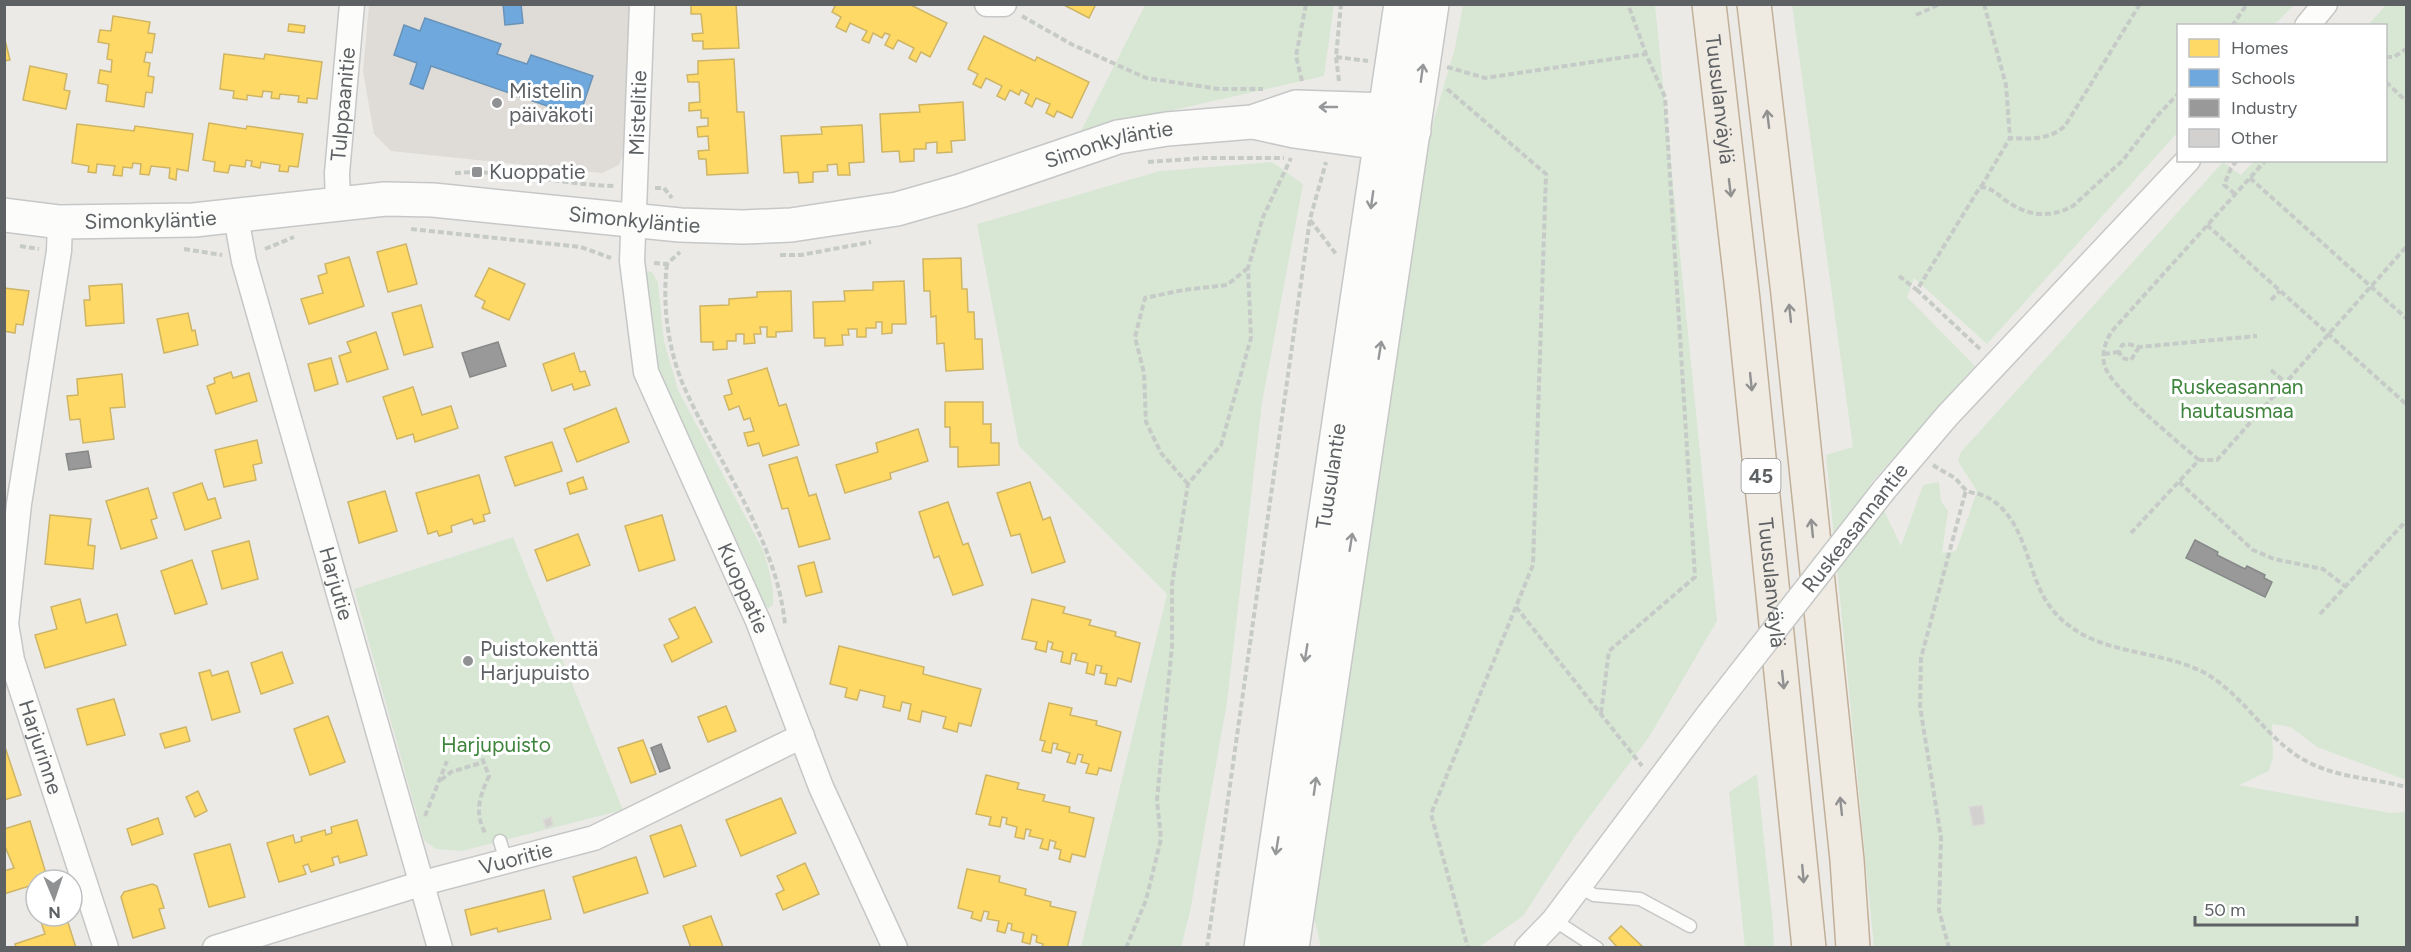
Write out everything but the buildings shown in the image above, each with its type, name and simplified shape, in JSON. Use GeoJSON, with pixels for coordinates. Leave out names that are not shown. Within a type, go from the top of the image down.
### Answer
{"type":"FeatureCollection","features":[{"type":"Feature","properties":{"kind":"highway","name":"Tuusulanväylä"},"geometry":{"type":"LineString","coordinates":[[1709,4],[1743,300],[1809,948]]}},
{"type":"Feature","properties":{"kind":"highway","name":"45"},"geometry":{"type":"LineString","coordinates":[[1755,4],[1847,860],[1853,948]]}},
{"type":"Feature","properties":{"kind":"main road","name":"Tuusulantie"},"geometry":{"type":"LineString","coordinates":[[1261,948],[1401,4]]}},
{"type":"Feature","properties":{"kind":"main road","name":"Tuusulantie"},"geometry":{"type":"LineString","coordinates":[[1292,948],[1432,4]]}},
{"type":"Feature","properties":{"kind":"main road","name":"Simonkyläntie"},"geometry":{"type":"LineString","coordinates":[[4,214],[60,222],[195,220],[236,217],[338,203],[433,200],[633,220],[743,227],[791,225],[897,210],[1118,137],[1167,129],[1252,122],[1296,107],[1339,122],[1381,142],[1414,130]]}},
{"type":"Feature","properties":{"kind":"main road","name":"Simonkyläntie"},"geometry":{"type":"LineString","coordinates":[[1339,122],[1387,110]]}},
{"type":"Feature","properties":{"kind":"main road"},"geometry":{"type":"LineString","coordinates":[[1387,110],[1414,130]]}},
{"type":"Feature","properties":{"kind":"street","name":"Tulppaanitie"},"geometry":{"type":"LineString","coordinates":[[338,203],[337,173],[352,4]]}},
{"type":"Feature","properties":{"kind":"street","name":"Mistelitie"},"geometry":{"type":"LineString","coordinates":[[633,220],[642,4]]}},
{"type":"Feature","properties":{"kind":"street"},"geometry":{"type":"LineString","coordinates":[[987,4],[1004,5]]}},
{"type":"Feature","properties":{"kind":"street"},"geometry":{"type":"LineString","coordinates":[[2309,24],[2325,4]]}},
{"type":"Feature","properties":{"kind":"street","name":"Ruskeasannantie"},"geometry":{"type":"LineString","coordinates":[[1527,948],[1554,920],[1708,715],[1915,452],[2186,162]]}},
{"type":"Feature","properties":{"kind":"street","name":"Harjutie"},"geometry":{"type":"LineString","coordinates":[[236,217],[251,284],[440,948]]}},
{"type":"Feature","properties":{"kind":"street","name":"Kuoppatie"},"geometry":{"type":"LineString","coordinates":[[633,220],[632,261],[646,372],[758,621],[821,787],[895,948]]}},
{"type":"Feature","properties":{"kind":"street","name":"Harjurinne"},"geometry":{"type":"LineString","coordinates":[[60,222],[59,251],[12,506],[6,624],[12,660],[106,948]]}},
{"type":"Feature","properties":{"kind":"street","name":"Vuoritie"},"geometry":{"type":"LineString","coordinates":[[215,948],[423,883],[503,851],[594,838],[802,735]]}},
{"type":"Feature","properties":{"kind":"lane"},"geometry":{"type":"LineString","coordinates":[[1578,886],[1594,895],[1640,899],[1690,926]]}},
{"type":"Feature","properties":{"kind":"lane"},"geometry":{"type":"LineString","coordinates":[[1554,920],[1597,948]]}},
{"type":"Feature","properties":{"kind":"path"},"geometry":{"type":"LineString","coordinates":[[1304,87],[1296,56],[1306,4]]}},
{"type":"Feature","properties":{"kind":"path"},"geometry":{"type":"LineString","coordinates":[[1207,948],[1310,219],[1324,163],[1335,154],[1339,122],[1336,57],[1341,4]]}},
{"type":"Feature","properties":{"kind":"path"},"geometry":{"type":"LineString","coordinates":[[1600,713],[1609,651],[1695,577],[1665,97],[1628,4]]}},
{"type":"Feature","properties":{"kind":"path"},"geometry":{"type":"LineString","coordinates":[[1916,15],[1940,4]]}},
{"type":"Feature","properties":{"kind":"path"},"geometry":{"type":"LineString","coordinates":[[1917,290],[2010,138],[2006,85],[1984,4]]}},
{"type":"Feature","properties":{"kind":"path"},"geometry":{"type":"LineString","coordinates":[[2010,138],[2034,139],[2048,136],[2065,126],[2140,4]]}},
{"type":"Feature","properties":{"kind":"path"},"geometry":{"type":"LineString","coordinates":[[1004,5],[1071,44],[1146,78],[1219,89],[1274,89]]}},
{"type":"Feature","properties":{"kind":"path"},"geometry":{"type":"LineString","coordinates":[[2233,24],[2247,5]]}},
{"type":"Feature","properties":{"kind":"path"},"geometry":{"type":"LineString","coordinates":[[2387,57],[2394,57],[2406,49]]}},
{"type":"Feature","properties":{"kind":"path"},"geometry":{"type":"LineString","coordinates":[[1423,69],[1443,66],[1485,78],[1646,54]]}},
{"type":"Feature","properties":{"kind":"path"},"geometry":{"type":"LineString","coordinates":[[1423,69],[1546,174],[1533,565],[1431,814],[1468,948]]}},
{"type":"Feature","properties":{"kind":"path"},"geometry":{"type":"LineString","coordinates":[[2387,84],[2406,101]]}},
{"type":"Feature","properties":{"kind":"path"},"geometry":{"type":"LineString","coordinates":[[1980,187],[1994,191],[2032,214],[2042,216],[2063,212],[2073,207],[2124,160],[2158,115],[2177,95]]}},
{"type":"Feature","properties":{"kind":"path"},"geometry":{"type":"LineString","coordinates":[[1126,948],[1146,900],[1161,839],[1157,800],[1172,646],[1172,584],[1188,484],[1221,445],[1251,338],[1248,268],[1263,217],[1292,158]]}},
{"type":"Feature","properties":{"kind":"path"},"geometry":{"type":"LineString","coordinates":[[2235,194],[2224,185],[2236,162]]}},
{"type":"Feature","properties":{"kind":"path"},"geometry":{"type":"LineString","coordinates":[[2264,162],[2112,331],[2104,344],[2106,368],[2124,392],[2199,460],[2217,460],[2406,247]]}},
{"type":"Feature","properties":{"kind":"path"},"geometry":{"type":"LineString","coordinates":[[2250,178],[2406,318]]}},
{"type":"Feature","properties":{"kind":"path"},"geometry":{"type":"LineString","coordinates":[[635,186],[664,188],[675,201]]}},
{"type":"Feature","properties":{"kind":"path"},"geometry":{"type":"LineString","coordinates":[[1310,219],[1336,252],[1338,263]]}},
{"type":"Feature","properties":{"kind":"path"},"geometry":{"type":"LineString","coordinates":[[2207,225],[2406,404]]}},
{"type":"Feature","properties":{"kind":"path"},"geometry":{"type":"LineString","coordinates":[[667,264],[664,289],[665,309],[684,388],[771,558],[785,625]]}},
{"type":"Feature","properties":{"kind":"path"},"geometry":{"type":"LineString","coordinates":[[1188,484],[1161,453],[1146,422],[1144,373],[1135,337],[1145,298],[1183,290],[1227,285],[1248,268]]}},
{"type":"Feature","properties":{"kind":"path"},"geometry":{"type":"LineString","coordinates":[[1899,276],[1997,364]]}},
{"type":"Feature","properties":{"kind":"path"},"geometry":{"type":"LineString","coordinates":[[2271,300],[2280,291]]}},
{"type":"Feature","properties":{"kind":"path"},"geometry":{"type":"LineString","coordinates":[[2104,354],[2118,352],[2124,344],[2139,347],[2257,336]]}},
{"type":"Feature","properties":{"kind":"path"},"geometry":{"type":"LineString","coordinates":[[2118,352],[2122,358],[2131,360],[2139,347]]}},
{"type":"Feature","properties":{"kind":"path"},"geometry":{"type":"LineString","coordinates":[[2271,370],[2285,382]]}},
{"type":"Feature","properties":{"kind":"path"},"geometry":{"type":"LineString","coordinates":[[1915,452],[1957,480],[1966,490],[1992,499],[2003,509],[2020,537],[2044,596],[2056,614],[2071,627],[2108,646],[2166,658],[2204,673],[2244,705],[2285,747],[2305,761],[2328,771],[2406,787]]}},
{"type":"Feature","properties":{"kind":"path"},"geometry":{"type":"LineString","coordinates":[[2131,533],[2199,460]]}},
{"type":"Feature","properties":{"kind":"path"},"geometry":{"type":"LineString","coordinates":[[2179,482],[2253,550],[2284,562],[2317,566],[2346,587]]}},
{"type":"Feature","properties":{"kind":"path"},"geometry":{"type":"LineString","coordinates":[[1949,948],[1939,910],[1941,838],[1920,706],[1921,658],[1966,490]]}},
{"type":"Feature","properties":{"kind":"path"},"geometry":{"type":"LineString","coordinates":[[2320,614],[2406,521]]}},
{"type":"Feature","properties":{"kind":"path"},"geometry":{"type":"LineString","coordinates":[[1516,607],[1656,783]]}},
{"type":"Feature","properties":{"kind":"path"},"geometry":{"type":"LineString","coordinates":[[480,750],[489,776],[478,799],[481,824],[485,835],[503,851]]}},
{"type":"Feature","properties":{"kind":"path"},"geometry":{"type":"LineString","coordinates":[[412,845],[447,761]]}},
{"type":"Feature","properties":{"kind":"path"},"geometry":{"type":"LineString","coordinates":[[439,782],[451,772],[484,762]]}},
{"type":"Feature","properties":{"kind":"shaded area","name":"Mistelin päiväkoti"},"geometry":{"type":"Polygon","coordinates":[[[369,5],[630,5],[625,150],[619,165],[602,173],[391,151],[374,134],[363,71],[369,5]]]}},
{"type":"Feature","properties":{"kind":"green space"},"geometry":{"type":"Polygon","coordinates":[[[1145,5],[1334,5],[1324,76],[1081,131],[1145,5]]]}},
{"type":"Feature","properties":{"kind":"green space"},"geometry":{"type":"Polygon","coordinates":[[[1463,5],[1655,5],[1717,621],[1649,737],[1575,836],[1523,916],[1479,947],[1321,947],[1312,909],[1432,126],[1455,48],[1463,5]]]}},
{"type":"Feature","properties":{"kind":"green space","name":"Ruskeasannan hautausmaa"},"geometry":{"type":"Polygon","coordinates":[[[1792,5],[2294,5],[2275,24],[2177,24],[2177,133],[1987,344],[1914,278],[1907,297],[1975,366],[1871,483],[1901,546],[1923,485],[1939,482],[1941,501],[1948,511],[1942,553],[1956,551],[1977,492],[1958,460],[1961,452],[2223,162],[2241,175],[2253,162],[2387,162],[2387,24],[2369,24],[2386,5],[2406,5],[2406,780],[2317,747],[2291,727],[2272,724],[2273,757],[2269,771],[2239,785],[2390,813],[2406,812],[2406,947],[1874,947],[1826,455],[1853,447],[1792,5]]]}},
{"type":"Feature","properties":{"kind":"green space"},"geometry":{"type":"Polygon","coordinates":[[[1272,162],[1303,184],[1262,403],[1227,702],[1190,912],[1181,947],[1081,947],[1167,594],[1019,446],[977,224],[1160,171],[1272,162]]]}},
{"type":"Feature","properties":{"kind":"green space"},"geometry":{"type":"Polygon","coordinates":[[[643,272],[652,272],[658,283],[664,341],[678,390],[763,550],[773,591],[773,605],[769,608],[764,606],[747,562],[696,459],[661,378],[653,346],[643,272]]]}},
{"type":"Feature","properties":{"kind":"green space","name":"Harjupuisto"},"geometry":{"type":"Polygon","coordinates":[[[513,537],[623,810],[462,851],[436,849],[424,840],[354,589],[513,537]]]}},
{"type":"Feature","properties":{"kind":"green space"},"geometry":{"type":"Polygon","coordinates":[[[1757,774],[1774,947],[1745,947],[1729,792],[1757,774]]]}},
{"type":"Feature","properties":{"kind":"place","name":"Mistelin päiväkoti"},"geometry":{"type":"Point","coordinates":[497,103]}},
{"type":"Feature","properties":{"kind":"place","name":"Kuoppatie"},"geometry":{"type":"Point","coordinates":[477,172]}},
{"type":"Feature","properties":{"kind":"place","name":"Puistokenttä Harjupuisto"},"geometry":{"type":"Point","coordinates":[468,661]}}]}
